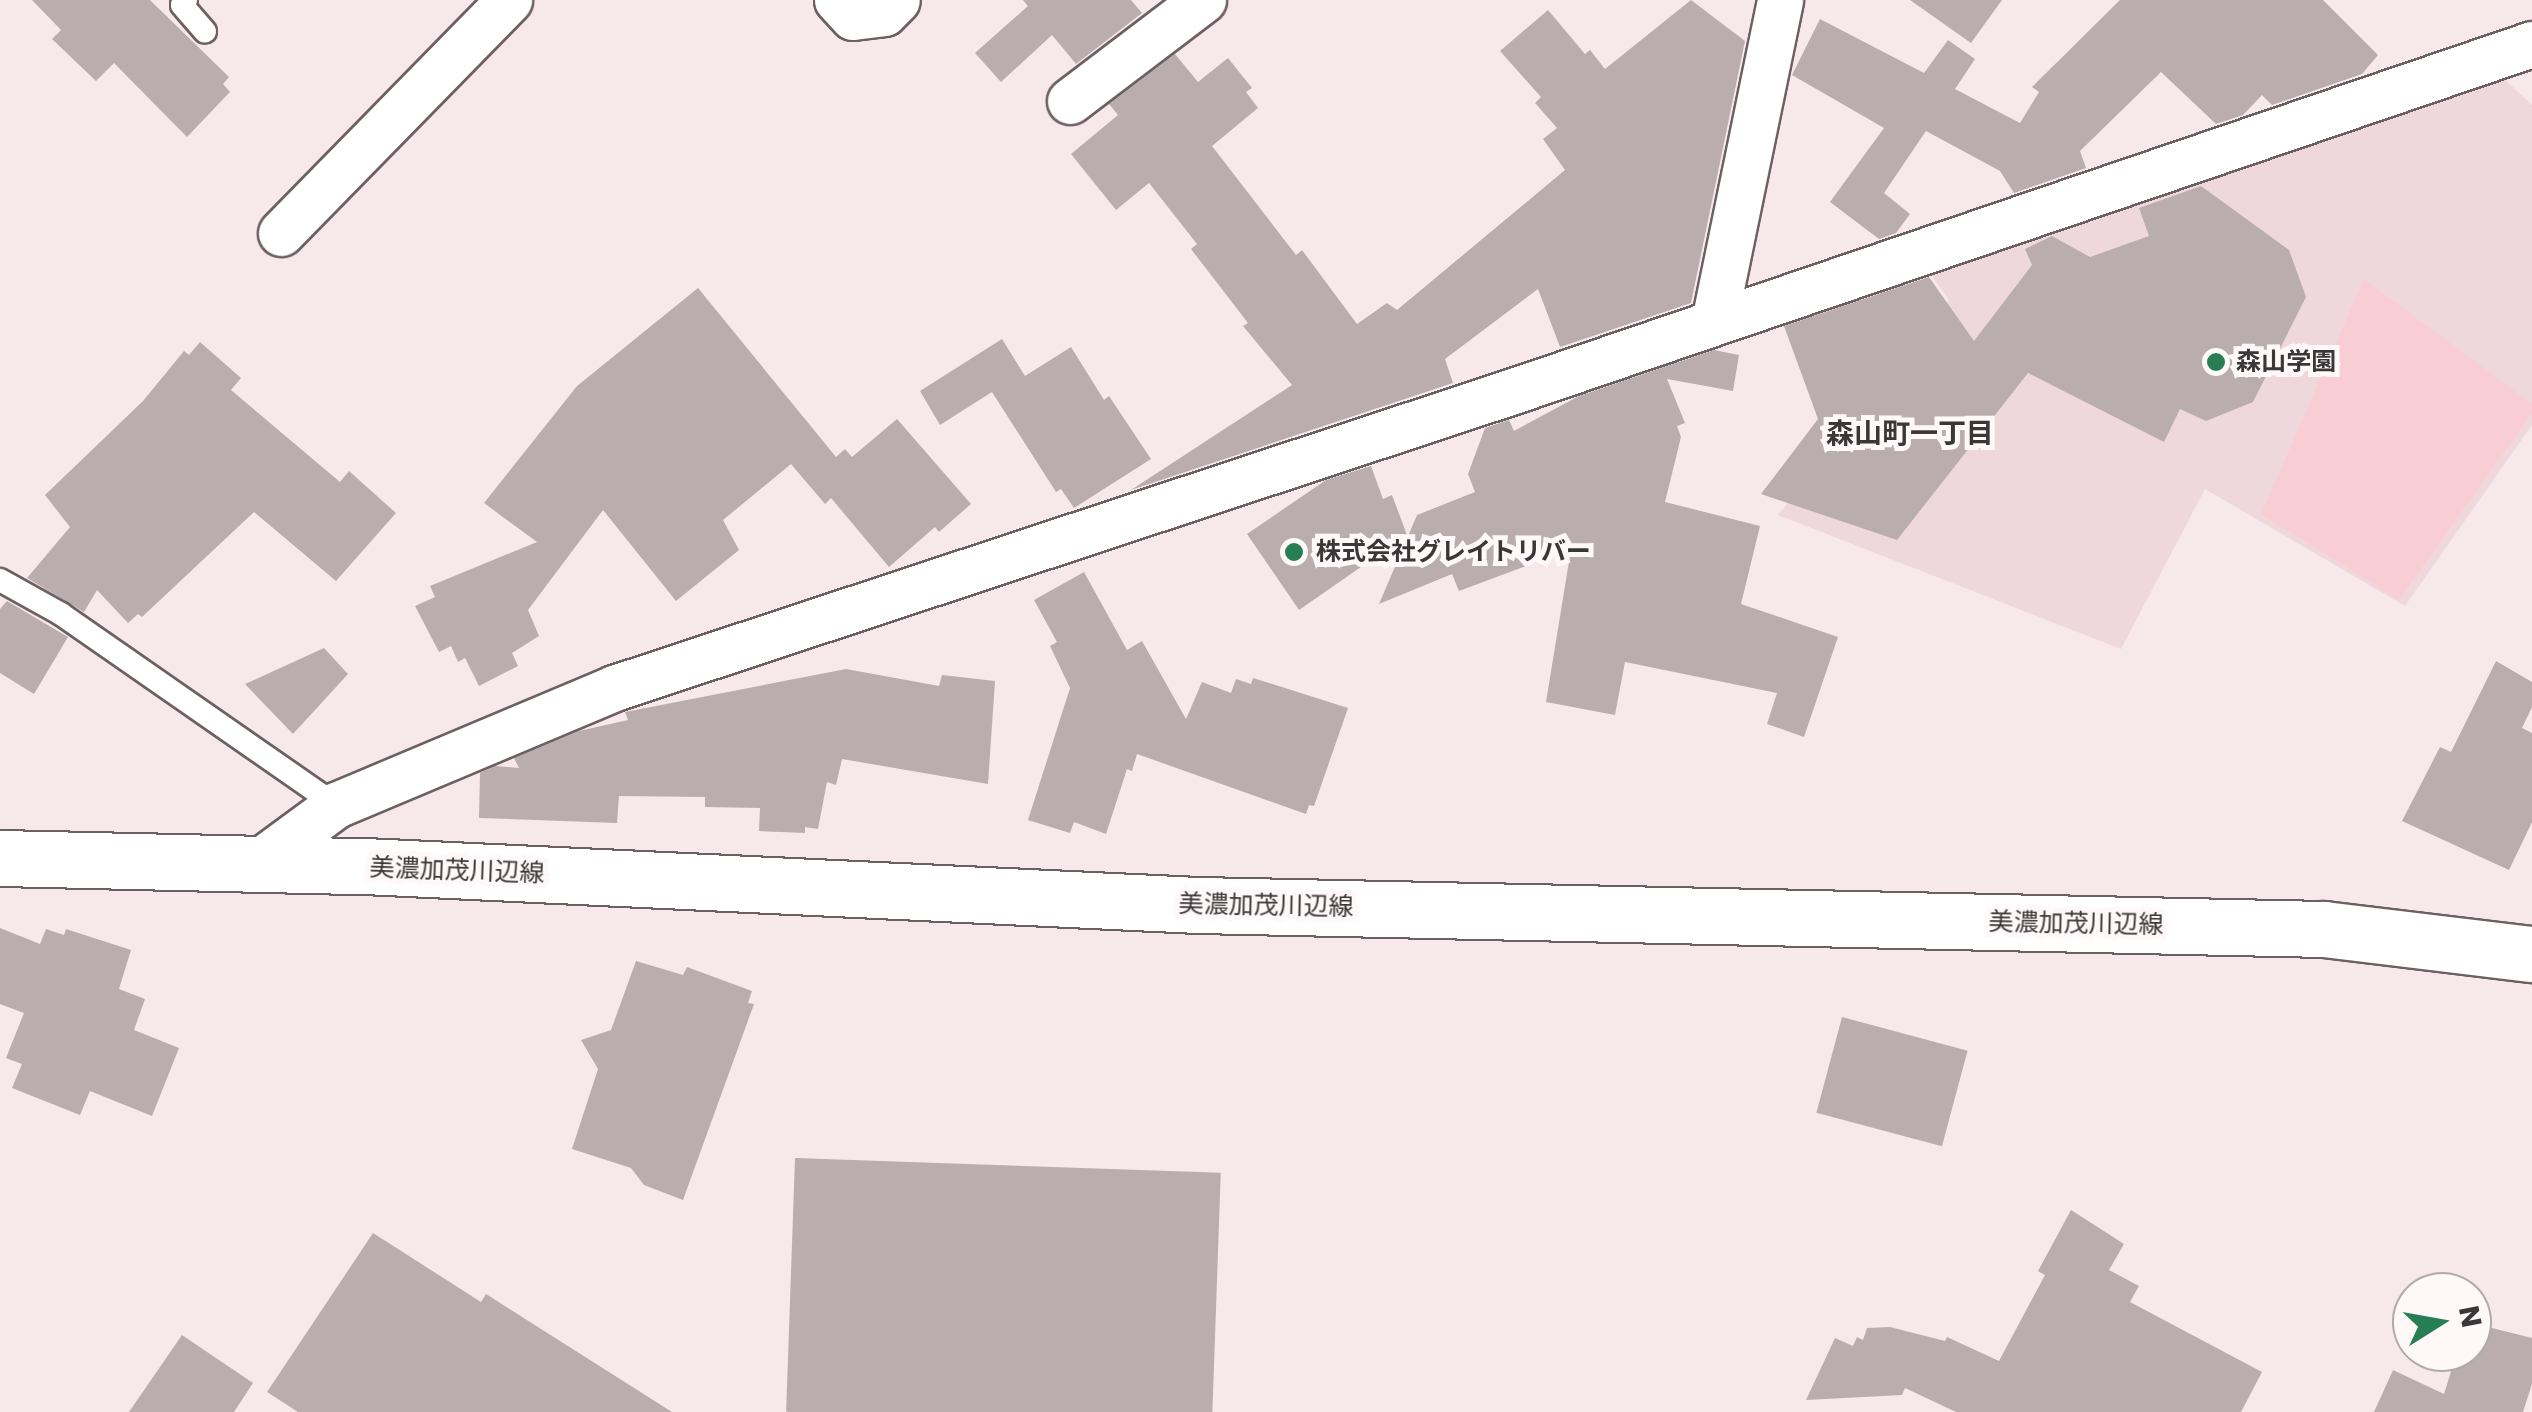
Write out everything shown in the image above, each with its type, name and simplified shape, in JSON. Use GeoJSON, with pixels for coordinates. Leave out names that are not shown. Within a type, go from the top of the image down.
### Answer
{"type":"FeatureCollection","features":[{"type":"Feature","properties":{"kind":"main road","name":"美濃加茂川辺線"},"geometry":{"type":"LineString","coordinates":[[0,858],[406,868],[1198,904],[2324,929],[2532,954]]}},
{"type":"Feature","properties":{"kind":"street"},"geometry":{"type":"LineString","coordinates":[[281,233],[510,0]]}},
{"type":"Feature","properties":{"kind":"street"},"geometry":{"type":"LineString","coordinates":[[837,0],[854,17],[884,13],[898,0]]}},
{"type":"Feature","properties":{"kind":"street"},"geometry":{"type":"LineString","coordinates":[[1070,101],[1203,0]]}},
{"type":"Feature","properties":{"kind":"street"},"geometry":{"type":"LineString","coordinates":[[1714,322],[1780,0]]}},
{"type":"Feature","properties":{"kind":"street"},"geometry":{"type":"LineString","coordinates":[[253,866],[336,806],[614,688],[1714,322],[2532,44]]}},
{"type":"Feature","properties":{"kind":"lane"},"geometry":{"type":"LineString","coordinates":[[186,0],[182,4],[204,31]]}},
{"type":"Feature","properties":{"kind":"lane"},"geometry":{"type":"LineString","coordinates":[[0,580],[61,614],[336,806]]}},
{"type":"Feature","properties":{"kind":"shaded area","name":"森山学園"},"geometry":{"type":"Polygon","coordinates":[[[2502,77],[2532,105],[2532,425],[2405,606],[2205,489],[2121,649],[1778,515],[1949,300],[1926,268],[2502,77]]]}},
{"type":"Feature","properties":{"kind":"shaded area"},"geometry":{"type":"Polygon","coordinates":[[[2364,279],[2532,404],[2532,413],[2399,600],[2261,514],[2364,279]]]}},
{"type":"Feature","properties":{"kind":"building"},"geometry":{"type":"Polygon","coordinates":[[[32,0],[150,0],[229,77],[223,84],[230,92],[187,137],[114,63],[96,81],[52,39],[61,30],[32,0]]]}},
{"type":"Feature","properties":{"kind":"building"},"geometry":{"type":"Polygon","coordinates":[[[1023,0],[1131,0],[1142,13],[1076,64],[1052,35],[1001,82],[975,53],[1028,6],[1023,0]]]}},
{"type":"Feature","properties":{"kind":"building"},"geometry":{"type":"Polygon","coordinates":[[[1691,0],[1745,41],[1691,303],[1560,347],[1538,289],[1445,359],[1453,383],[1131,490],[1292,385],[1243,326],[1248,323],[1191,249],[1197,244],[1149,183],[1116,210],[1071,154],[1118,115],[1109,104],[1175,54],[1198,82],[1228,58],[1252,88],[1246,92],[1258,108],[1212,146],[1296,255],[1302,250],[1357,324],[1387,303],[1397,310],[1565,170],[1543,139],[1557,128],[1535,103],[1541,97],[1500,51],[1548,10],[1585,54],[1590,50],[1605,69],[1691,0]]]}},
{"type":"Feature","properties":{"kind":"building"},"geometry":{"type":"Polygon","coordinates":[[[1910,0],[2002,0],[1971,43],[1910,0]]]}},
{"type":"Feature","properties":{"kind":"building"},"geometry":{"type":"Polygon","coordinates":[[[2120,0],[2323,0],[2378,55],[2362,74],[2272,105],[2262,95],[2243,115],[2216,124],[2161,72],[2080,151],[2086,168],[2014,193],[2000,171],[1926,131],[1884,193],[1910,214],[1896,233],[1879,239],[1830,202],[1884,128],[1792,75],[1820,19],[1924,73],[1948,40],[1975,59],[1955,89],[2020,123],[2039,92],[2032,87],[2120,0]]]}},
{"type":"Feature","properties":{"kind":"building"},"geometry":{"type":"Polygon","coordinates":[[[2201,186],[2289,250],[2306,297],[2253,402],[2206,421],[2180,409],[2164,442],[2028,373],[1897,540],[1761,494],[1818,419],[1784,326],[1929,277],[1974,341],[2032,265],[2025,249],[2052,236],[2090,257],[2149,236],[2139,208],[2201,186]]]}},
{"type":"Feature","properties":{"kind":"building"},"geometry":{"type":"Polygon","coordinates":[[[698,288],[836,457],[845,449],[852,457],[897,419],[971,504],[939,532],[935,527],[889,567],[831,498],[825,504],[791,464],[723,520],[739,550],[676,601],[603,510],[528,610],[539,636],[512,653],[518,666],[479,686],[465,658],[458,662],[451,646],[439,652],[415,606],[435,597],[430,586],[537,542],[484,503],[577,386],[698,288]]]}},
{"type":"Feature","properties":{"kind":"building"},"geometry":{"type":"Polygon","coordinates":[[[1002,339],[1025,376],[1071,347],[1104,400],[1109,396],[1151,459],[1074,508],[1061,489],[1056,492],[992,392],[940,425],[920,391],[1002,339]]]}},
{"type":"Feature","properties":{"kind":"building"},"geometry":{"type":"Polygon","coordinates":[[[200,342],[241,378],[231,390],[340,482],[349,471],[396,513],[336,581],[254,512],[142,617],[138,614],[128,623],[97,590],[84,612],[27,578],[70,527],[45,495],[143,401],[184,351],[189,355],[200,342]]]}},
{"type":"Feature","properties":{"kind":"building"},"geometry":{"type":"Polygon","coordinates":[[[1714,350],[1739,355],[1733,391],[1667,379],[1685,423],[1677,426],[1681,437],[1665,502],[1760,526],[1741,604],[1838,637],[1804,737],[1767,724],[1777,693],[1625,662],[1615,715],[1546,702],[1571,549],[1459,591],[1452,574],[1379,604],[1417,515],[1475,492],[1468,474],[1485,428],[1509,420],[1514,431],[1579,396],[1714,350]]]}},
{"type":"Feature","properties":{"kind":"building"},"geometry":{"type":"Polygon","coordinates":[[[1371,466],[1383,499],[1392,495],[1407,535],[1299,610],[1247,534],[1326,480],[1371,466]]]}},
{"type":"Feature","properties":{"kind":"building"},"geometry":{"type":"Polygon","coordinates":[[[1084,572],[1127,650],[1142,641],[1186,719],[1202,682],[1231,693],[1236,679],[1251,684],[1253,678],[1348,708],[1314,806],[1309,805],[1306,814],[1137,754],[1132,771],[1127,769],[1106,834],[1074,822],[1070,833],[1028,820],[1070,688],[1050,646],[1057,642],[1034,600],[1084,572]]]}},
{"type":"Feature","properties":{"kind":"building"},"geometry":{"type":"Polygon","coordinates":[[[7,601],[68,637],[34,694],[0,673],[0,609],[7,601]]]}},
{"type":"Feature","properties":{"kind":"building"},"geometry":{"type":"Polygon","coordinates":[[[324,648],[348,674],[293,734],[245,684],[324,648]]]}},
{"type":"Feature","properties":{"kind":"building"},"geometry":{"type":"Polygon","coordinates":[[[2496,661],[2532,682],[2532,707],[2522,728],[2532,733],[2532,822],[2509,870],[2402,821],[2440,747],[2451,752],[2496,661]]]}},
{"type":"Feature","properties":{"kind":"building"},"geometry":{"type":"Polygon","coordinates":[[[846,669],[939,686],[942,675],[995,681],[988,784],[842,759],[836,785],[827,782],[818,829],[805,827],[805,833],[759,831],[760,808],[705,807],[705,797],[619,796],[617,823],[479,818],[480,773],[495,766],[519,768],[514,758],[579,731],[628,720],[625,712],[846,669]]]}},
{"type":"Feature","properties":{"kind":"building"},"geometry":{"type":"Polygon","coordinates":[[[0,928],[40,944],[46,929],[64,935],[66,929],[131,950],[119,989],[145,999],[134,1030],[179,1048],[152,1116],[90,1091],[80,1115],[12,1088],[22,1064],[6,1058],[24,1013],[0,1004],[0,928]]]}},
{"type":"Feature","properties":{"kind":"building"},"geometry":{"type":"Polygon","coordinates":[[[636,961],[683,975],[687,967],[752,991],[748,1003],[754,1004],[683,1200],[644,1185],[631,1168],[572,1149],[598,1069],[581,1040],[611,1030],[636,961]]]}},
{"type":"Feature","properties":{"kind":"building"},"geometry":{"type":"Polygon","coordinates":[[[1842,1017],[1968,1051],[1942,1146],[1816,1113],[1842,1017]]]}},
{"type":"Feature","properties":{"kind":"building"},"geometry":{"type":"Polygon","coordinates":[[[795,1158],[1221,1173],[1212,1412],[786,1412],[795,1158]]]}},
{"type":"Feature","properties":{"kind":"building"},"geometry":{"type":"Polygon","coordinates":[[[2071,1210],[2124,1244],[2109,1270],[2139,1286],[2130,1302],[2262,1372],[2241,1412],[1956,1412],[1905,1388],[1902,1395],[1806,1400],[1835,1338],[1853,1346],[1857,1337],[1863,1340],[1867,1328],[1890,1327],[1945,1341],[1947,1337],[1999,1361],[2045,1275],[2038,1271],[2071,1210]]]}},
{"type":"Feature","properties":{"kind":"building"},"geometry":{"type":"Polygon","coordinates":[[[373,1233],[481,1302],[486,1294],[672,1412],[298,1412],[267,1392],[373,1233]]]}},
{"type":"Feature","properties":{"kind":"building"},"geometry":{"type":"Polygon","coordinates":[[[2492,1328],[2532,1338],[2532,1384],[2523,1412],[2374,1412],[2392,1372],[2444,1394],[2451,1372],[2492,1372],[2492,1328]]]}},
{"type":"Feature","properties":{"kind":"building"},"geometry":{"type":"Polygon","coordinates":[[[182,1335],[253,1383],[234,1412],[129,1412],[182,1335]]]}},
{"type":"Feature","properties":{"kind":"place","name":"森山学園"},"geometry":{"type":"Point","coordinates":[2216,362]}},
{"type":"Feature","properties":{"kind":"place","name":"株式会社グレイトリバー"},"geometry":{"type":"Point","coordinates":[1294,552]}},
{"type":"Feature","properties":{"kind":"district","name":"森山町一丁目"},"geometry":{"type":"Point","coordinates":[1910,434]}}]}
